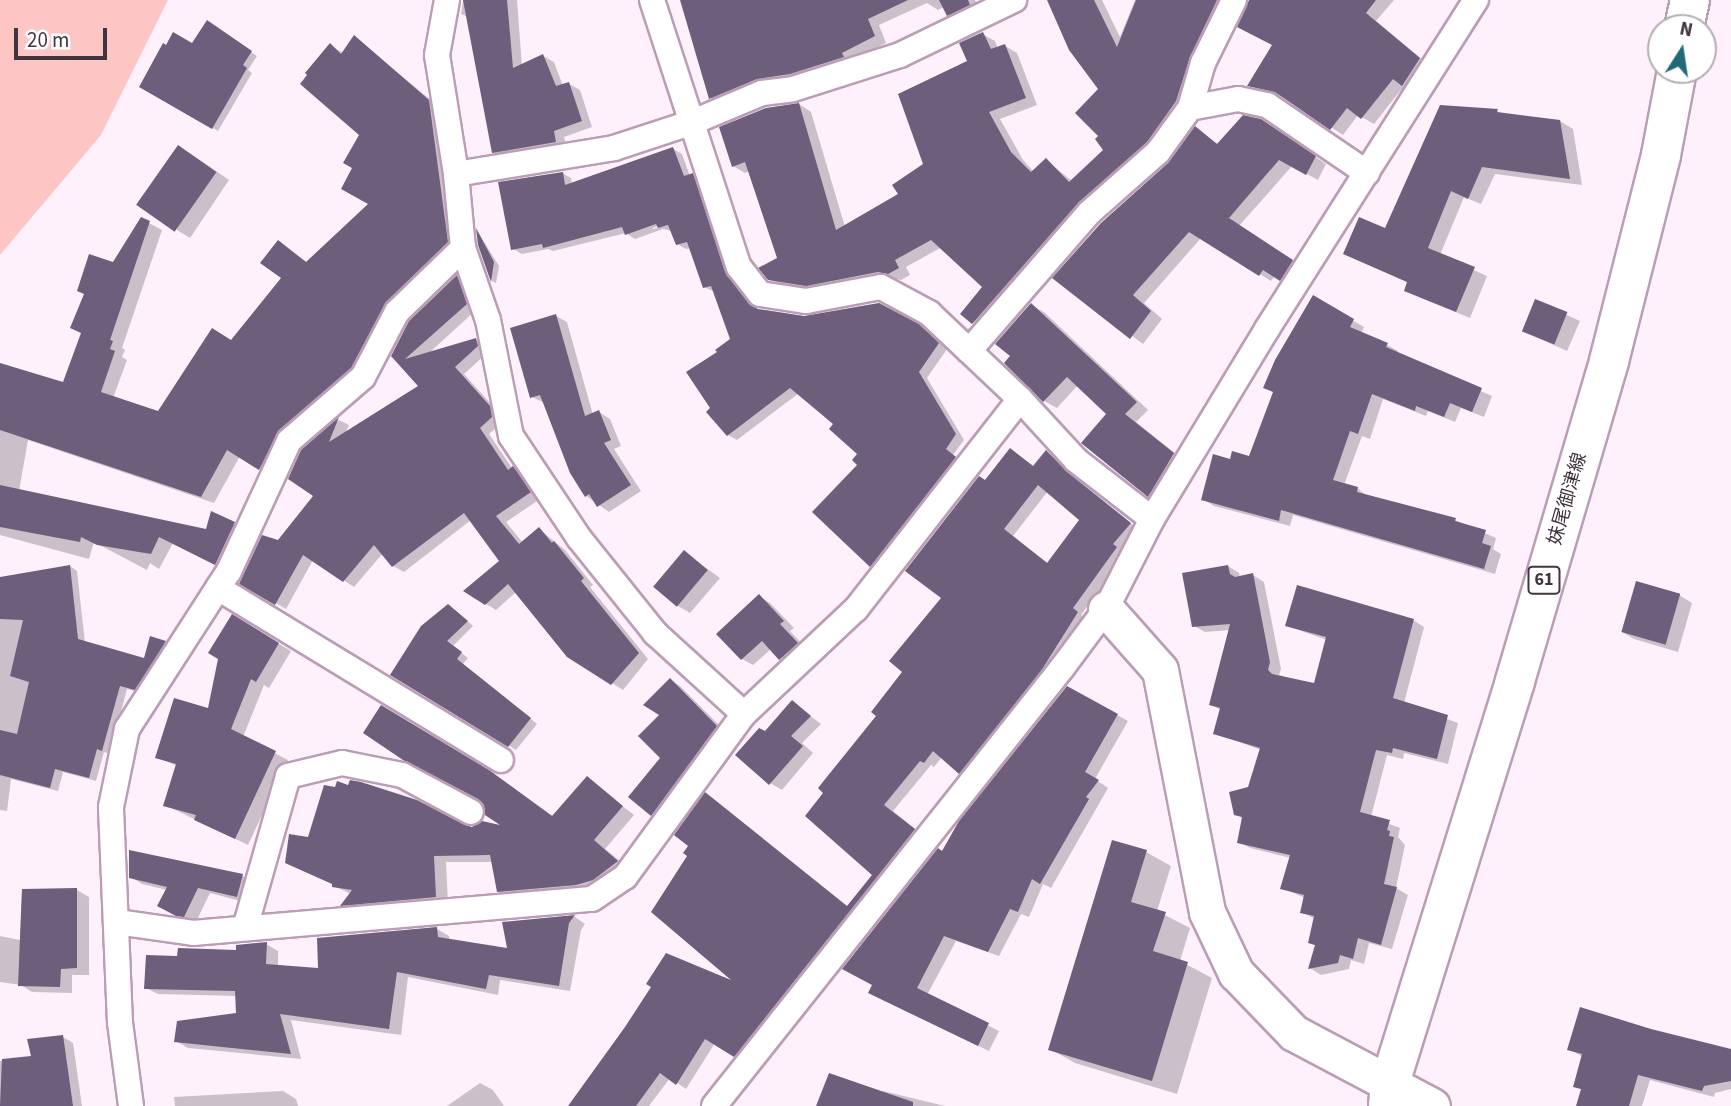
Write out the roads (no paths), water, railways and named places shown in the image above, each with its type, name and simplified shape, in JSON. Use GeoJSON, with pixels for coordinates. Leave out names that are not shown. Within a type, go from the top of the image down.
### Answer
{"type":"FeatureCollection","features":[{"type":"Feature","properties":{"kind":"main road","name":"妹尾御津線"},"geometry":{"type":"LineString","coordinates":[[1385,1098],[1609,361],[1661,155],[1674,84]]}},
{"type":"Feature","properties":{"kind":"street"},"geometry":{"type":"LineString","coordinates":[[447,0],[438,55],[456,174],[463,248],[488,320],[511,436],[579,538],[655,633],[744,714]]}},
{"type":"Feature","properties":{"kind":"street"},"geometry":{"type":"LineString","coordinates":[[652,0],[694,122],[739,267],[760,294],[806,302],[881,287],[929,313],[1020,400],[1076,460],[1152,519]]}},
{"type":"Feature","properties":{"kind":"street"},"geometry":{"type":"LineString","coordinates":[[969,351],[1090,212],[1158,152],[1190,108],[1203,63],[1234,0]]}},
{"type":"Feature","properties":{"kind":"street"},"geometry":{"type":"LineString","coordinates":[[713,1106],[1106,609],[1152,519],[1476,0]]}},
{"type":"Feature","properties":{"kind":"street"},"geometry":{"type":"LineString","coordinates":[[456,174],[614,148],[694,122],[762,93],[793,89],[900,55],[998,4]]}},
{"type":"Feature","properties":{"kind":"street"},"geometry":{"type":"LineString","coordinates":[[1190,108],[1238,99],[1267,105],[1367,173]]}},
{"type":"Feature","properties":{"kind":"street"},"geometry":{"type":"LineString","coordinates":[[131,1106],[120,1023],[111,807],[127,729],[218,588],[289,441],[363,377],[397,312],[463,248]]}},
{"type":"Feature","properties":{"kind":"street"},"geometry":{"type":"LineString","coordinates":[[117,922],[193,933],[592,899],[625,877],[744,714],[856,609],[1020,400]]}},
{"type":"Feature","properties":{"kind":"street"},"geometry":{"type":"LineString","coordinates":[[218,588],[501,760]]}},
{"type":"Feature","properties":{"kind":"street"},"geometry":{"type":"LineString","coordinates":[[1106,609],[1160,670],[1207,912],[1236,973],[1294,1033],[1385,1098],[1432,1106]]}},
{"type":"Feature","properties":{"kind":"street"},"geometry":{"type":"LineString","coordinates":[[245,928],[288,776],[342,763],[402,775],[471,812]]}}]}
